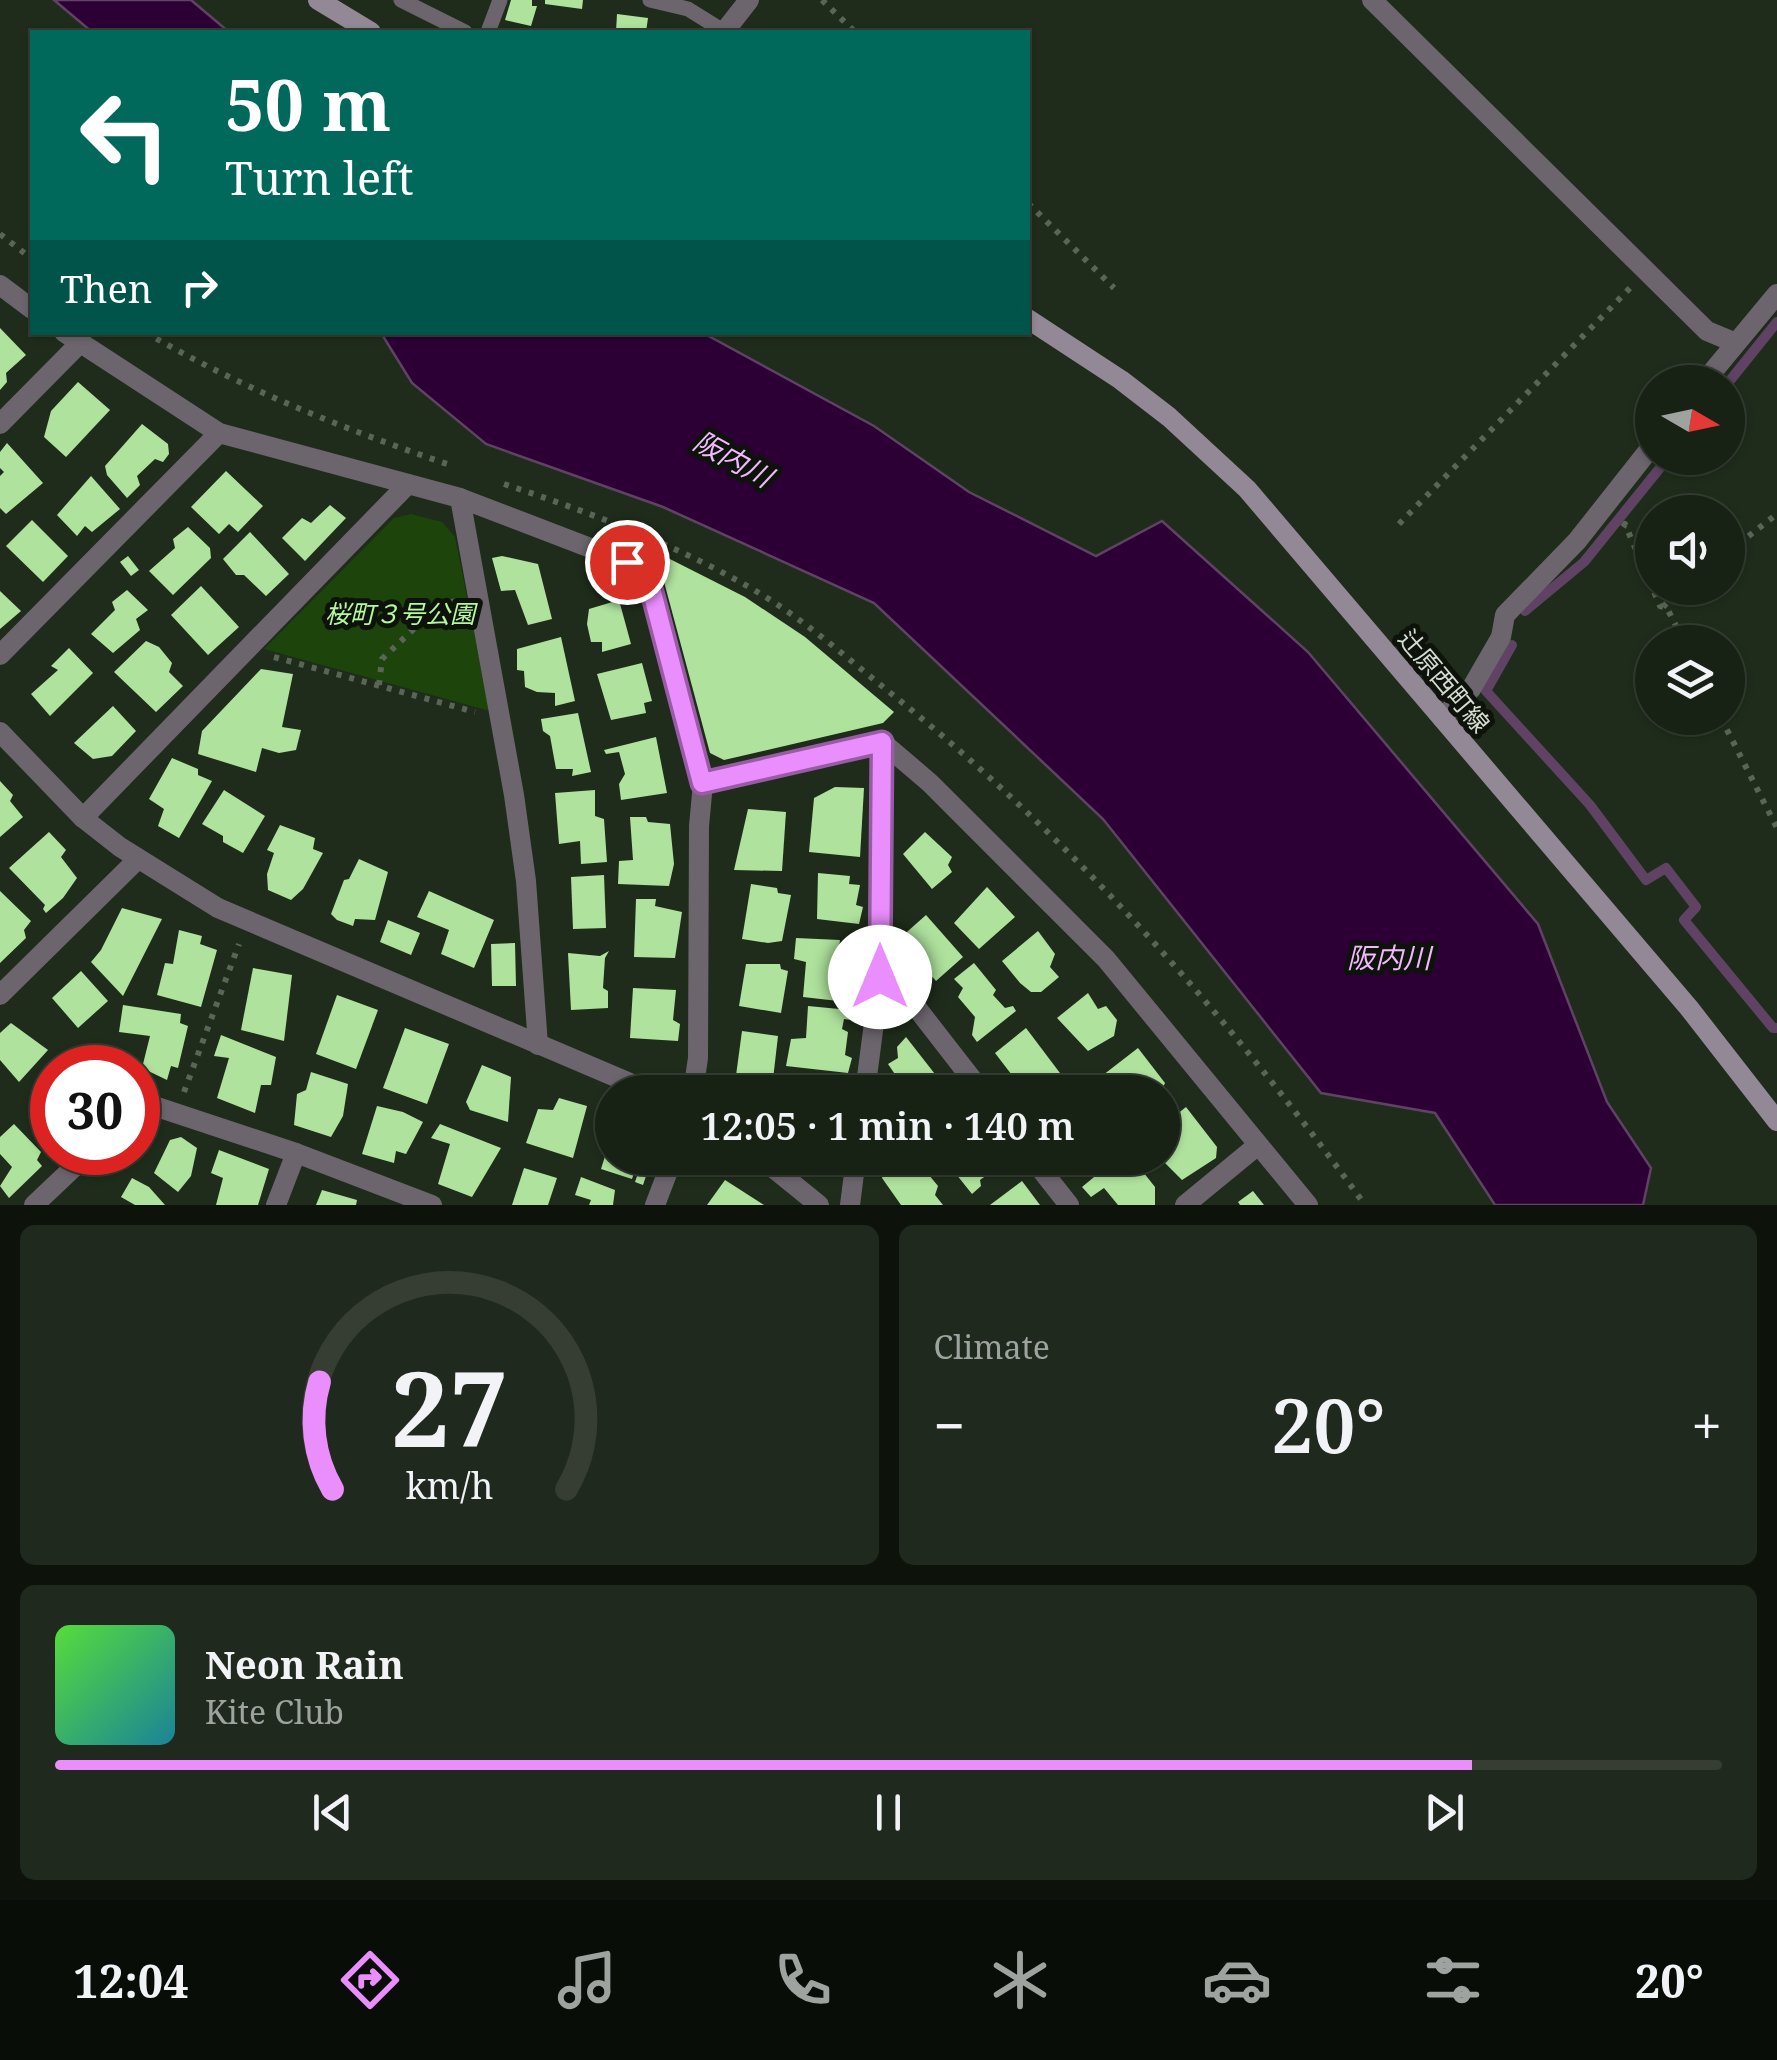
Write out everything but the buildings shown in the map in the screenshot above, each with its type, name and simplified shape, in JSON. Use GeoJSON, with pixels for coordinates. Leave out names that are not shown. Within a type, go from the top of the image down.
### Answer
{"type":"FeatureCollection","features":[{"type":"Feature","properties":{"kind":"main road"},"geometry":{"type":"LineString","coordinates":[[318,0],[368,30]]}},
{"type":"Feature","properties":{"kind":"main road","name":"辻原西町線"},"geometry":{"type":"LineString","coordinates":[[1030,320],[1120,380],[1248,488],[1689,1008],[1777,1122]]}},
{"type":"Feature","properties":{"kind":"street"},"geometry":{"type":"LineString","coordinates":[[726,30],[750,0]]}},
{"type":"Feature","properties":{"kind":"street"},"geometry":{"type":"LineString","coordinates":[[1372,0],[1707,331],[1736,342]]}},
{"type":"Feature","properties":{"kind":"street"},"geometry":{"type":"LineString","coordinates":[[0,285],[30,308]]}},
{"type":"Feature","properties":{"kind":"street"},"geometry":{"type":"LineString","coordinates":[[1718,365],[1777,294]]}},
{"type":"Feature","properties":{"kind":"street"},"geometry":{"type":"LineString","coordinates":[[0,424],[72,338],[219,433],[460,498],[627,562],[646,578],[702,783],[698,826],[696,1075]]}},
{"type":"Feature","properties":{"kind":"street"},"geometry":{"type":"LineString","coordinates":[[0,655],[219,433]]}},
{"type":"Feature","properties":{"kind":"street"},"geometry":{"type":"LineString","coordinates":[[1442,718],[1471,689],[1501,638],[1505,615],[1577,541],[1635,468]]}},
{"type":"Feature","properties":{"kind":"street"},"geometry":{"type":"LineString","coordinates":[[83,818],[408,484]]}},
{"type":"Feature","properties":{"kind":"street"},"geometry":{"type":"LineString","coordinates":[[460,498],[526,882],[538,1045]]}},
{"type":"Feature","properties":{"kind":"street"},"geometry":{"type":"LineString","coordinates":[[0,732],[83,818],[138,859],[218,908],[610,1075]]}},
{"type":"Feature","properties":{"kind":"street"},"geometry":{"type":"LineString","coordinates":[[702,783],[882,742]]}},
{"type":"Feature","properties":{"kind":"street"},"geometry":{"type":"LineString","coordinates":[[867,1075],[880,977],[882,742]]}},
{"type":"Feature","properties":{"kind":"street"},"geometry":{"type":"LineString","coordinates":[[882,742],[930,783],[1106,960],[1308,1205]]}},
{"type":"Feature","properties":{"kind":"street"},"geometry":{"type":"LineString","coordinates":[[0,995],[138,859]]}},
{"type":"Feature","properties":{"kind":"street"},"geometry":{"type":"LineString","coordinates":[[880,977],[909,998],[969,1075]]}},
{"type":"Feature","properties":{"kind":"street"},"geometry":{"type":"LineString","coordinates":[[160,1108],[432,1205]]}},
{"type":"Feature","properties":{"kind":"street"},"geometry":{"type":"LineString","coordinates":[[1185,1205],[1258,1145]]}},
{"type":"Feature","properties":{"kind":"street"},"geometry":{"type":"LineString","coordinates":[[276,1205],[296,1154]]}},
{"type":"Feature","properties":{"kind":"street"},"geometry":{"type":"LineString","coordinates":[[34,1205],[66,1175]]}},
{"type":"Feature","properties":{"kind":"street"},"geometry":{"type":"LineString","coordinates":[[655,1205],[666,1175]]}},
{"type":"Feature","properties":{"kind":"street"},"geometry":{"type":"LineString","coordinates":[[782,1175],[818,1205]]}},
{"type":"Feature","properties":{"kind":"street"},"geometry":{"type":"LineString","coordinates":[[850,1205],[854,1175]]}},
{"type":"Feature","properties":{"kind":"street"},"geometry":{"type":"LineString","coordinates":[[1045,1175],[1069,1205]]}},
{"type":"Feature","properties":{"kind":"lane"},"geometry":{"type":"LineString","coordinates":[[402,0],[461,30]]}},
{"type":"Feature","properties":{"kind":"lane"},"geometry":{"type":"LineString","coordinates":[[489,30],[500,0]]}},
{"type":"Feature","properties":{"kind":"lane"},"geometry":{"type":"LineString","coordinates":[[650,0],[688,9],[721,30]]}},
{"type":"Feature","properties":{"kind":"path"},"geometry":{"type":"LineString","coordinates":[[822,0],[853,30]]}},
{"type":"Feature","properties":{"kind":"path"},"geometry":{"type":"LineString","coordinates":[[1030,205],[1114,288]]}},
{"type":"Feature","properties":{"kind":"path"},"geometry":{"type":"LineString","coordinates":[[0,234],[30,257]]}},
{"type":"Feature","properties":{"kind":"path"},"geometry":{"type":"LineString","coordinates":[[1400,524],[1630,290],[1640,262]]}},
{"type":"Feature","properties":{"kind":"path"},"geometry":{"type":"LineString","coordinates":[[152,335],[257,392],[358,434],[464,470]]}},
{"type":"Feature","properties":{"kind":"path"},"geometry":{"type":"LineString","coordinates":[[500,482],[606,518],[688,554],[758,592],[805,624],[932,726],[1024,807],[1130,914],[1249,1055],[1365,1205]]}},
{"type":"Feature","properties":{"kind":"path"},"geometry":{"type":"LineString","coordinates":[[1745,539],[1777,514]]}},
{"type":"Feature","properties":{"kind":"path"},"geometry":{"type":"LineString","coordinates":[[1614,537],[1625,524],[1660,606],[1666,608],[1675,625]]}},
{"type":"Feature","properties":{"kind":"path"},"geometry":{"type":"LineString","coordinates":[[379,686],[382,659],[440,604],[478,598]]}},
{"type":"Feature","properties":{"kind":"path"},"geometry":{"type":"LineString","coordinates":[[244,649],[500,720]]}},
{"type":"Feature","properties":{"kind":"path"},"geometry":{"type":"LineString","coordinates":[[1730,735],[1777,828]]}},
{"type":"Feature","properties":{"kind":"path"},"geometry":{"type":"LineString","coordinates":[[176,1114],[240,943]]}},
{"type":"Feature","properties":{"kind":"green space","name":"桜町３号公園"},"geometry":{"type":"Polygon","coordinates":[[[411,514],[442,522],[455,537],[490,711],[264,649],[394,518],[411,514]]]}},
{"type":"Feature","properties":{"kind":"water"},"geometry":{"type":"Polygon","coordinates":[[[54,0],[191,0],[227,30],[90,30],[54,0]]]}},
{"type":"Feature","properties":{"kind":"water","name":"阪内川"},"geometry":{"type":"Polygon","coordinates":[[[382,335],[707,335],[874,426],[969,492],[1096,556],[1162,521],[1308,652],[1538,924],[1607,1102],[1651,1168],[1643,1205],[1495,1205],[1435,1113],[1321,1093],[1103,819],[874,603],[663,507],[486,444],[412,383],[382,335]]]}},
{"type":"Feature","properties":{"kind":"waterway"},"geometry":{"type":"LineString","coordinates":[[1742,365],[1777,322]]}},
{"type":"Feature","properties":{"kind":"waterway"},"geometry":{"type":"LineString","coordinates":[[1525,611],[1584,562],[1654,475]]}},
{"type":"Feature","properties":{"kind":"waterway"},"geometry":{"type":"LineString","coordinates":[[1512,645],[1486,691],[1590,805],[1646,880],[1666,868],[1696,907],[1684,920],[1773,1028],[1777,1028]]}},
{"type":"Feature","properties":{"kind":"route"},"geometry":{"type":"LineString","coordinates":[[627,562],[646,578],[652,592],[702,783],[882,742],[880,977]]}}]}
